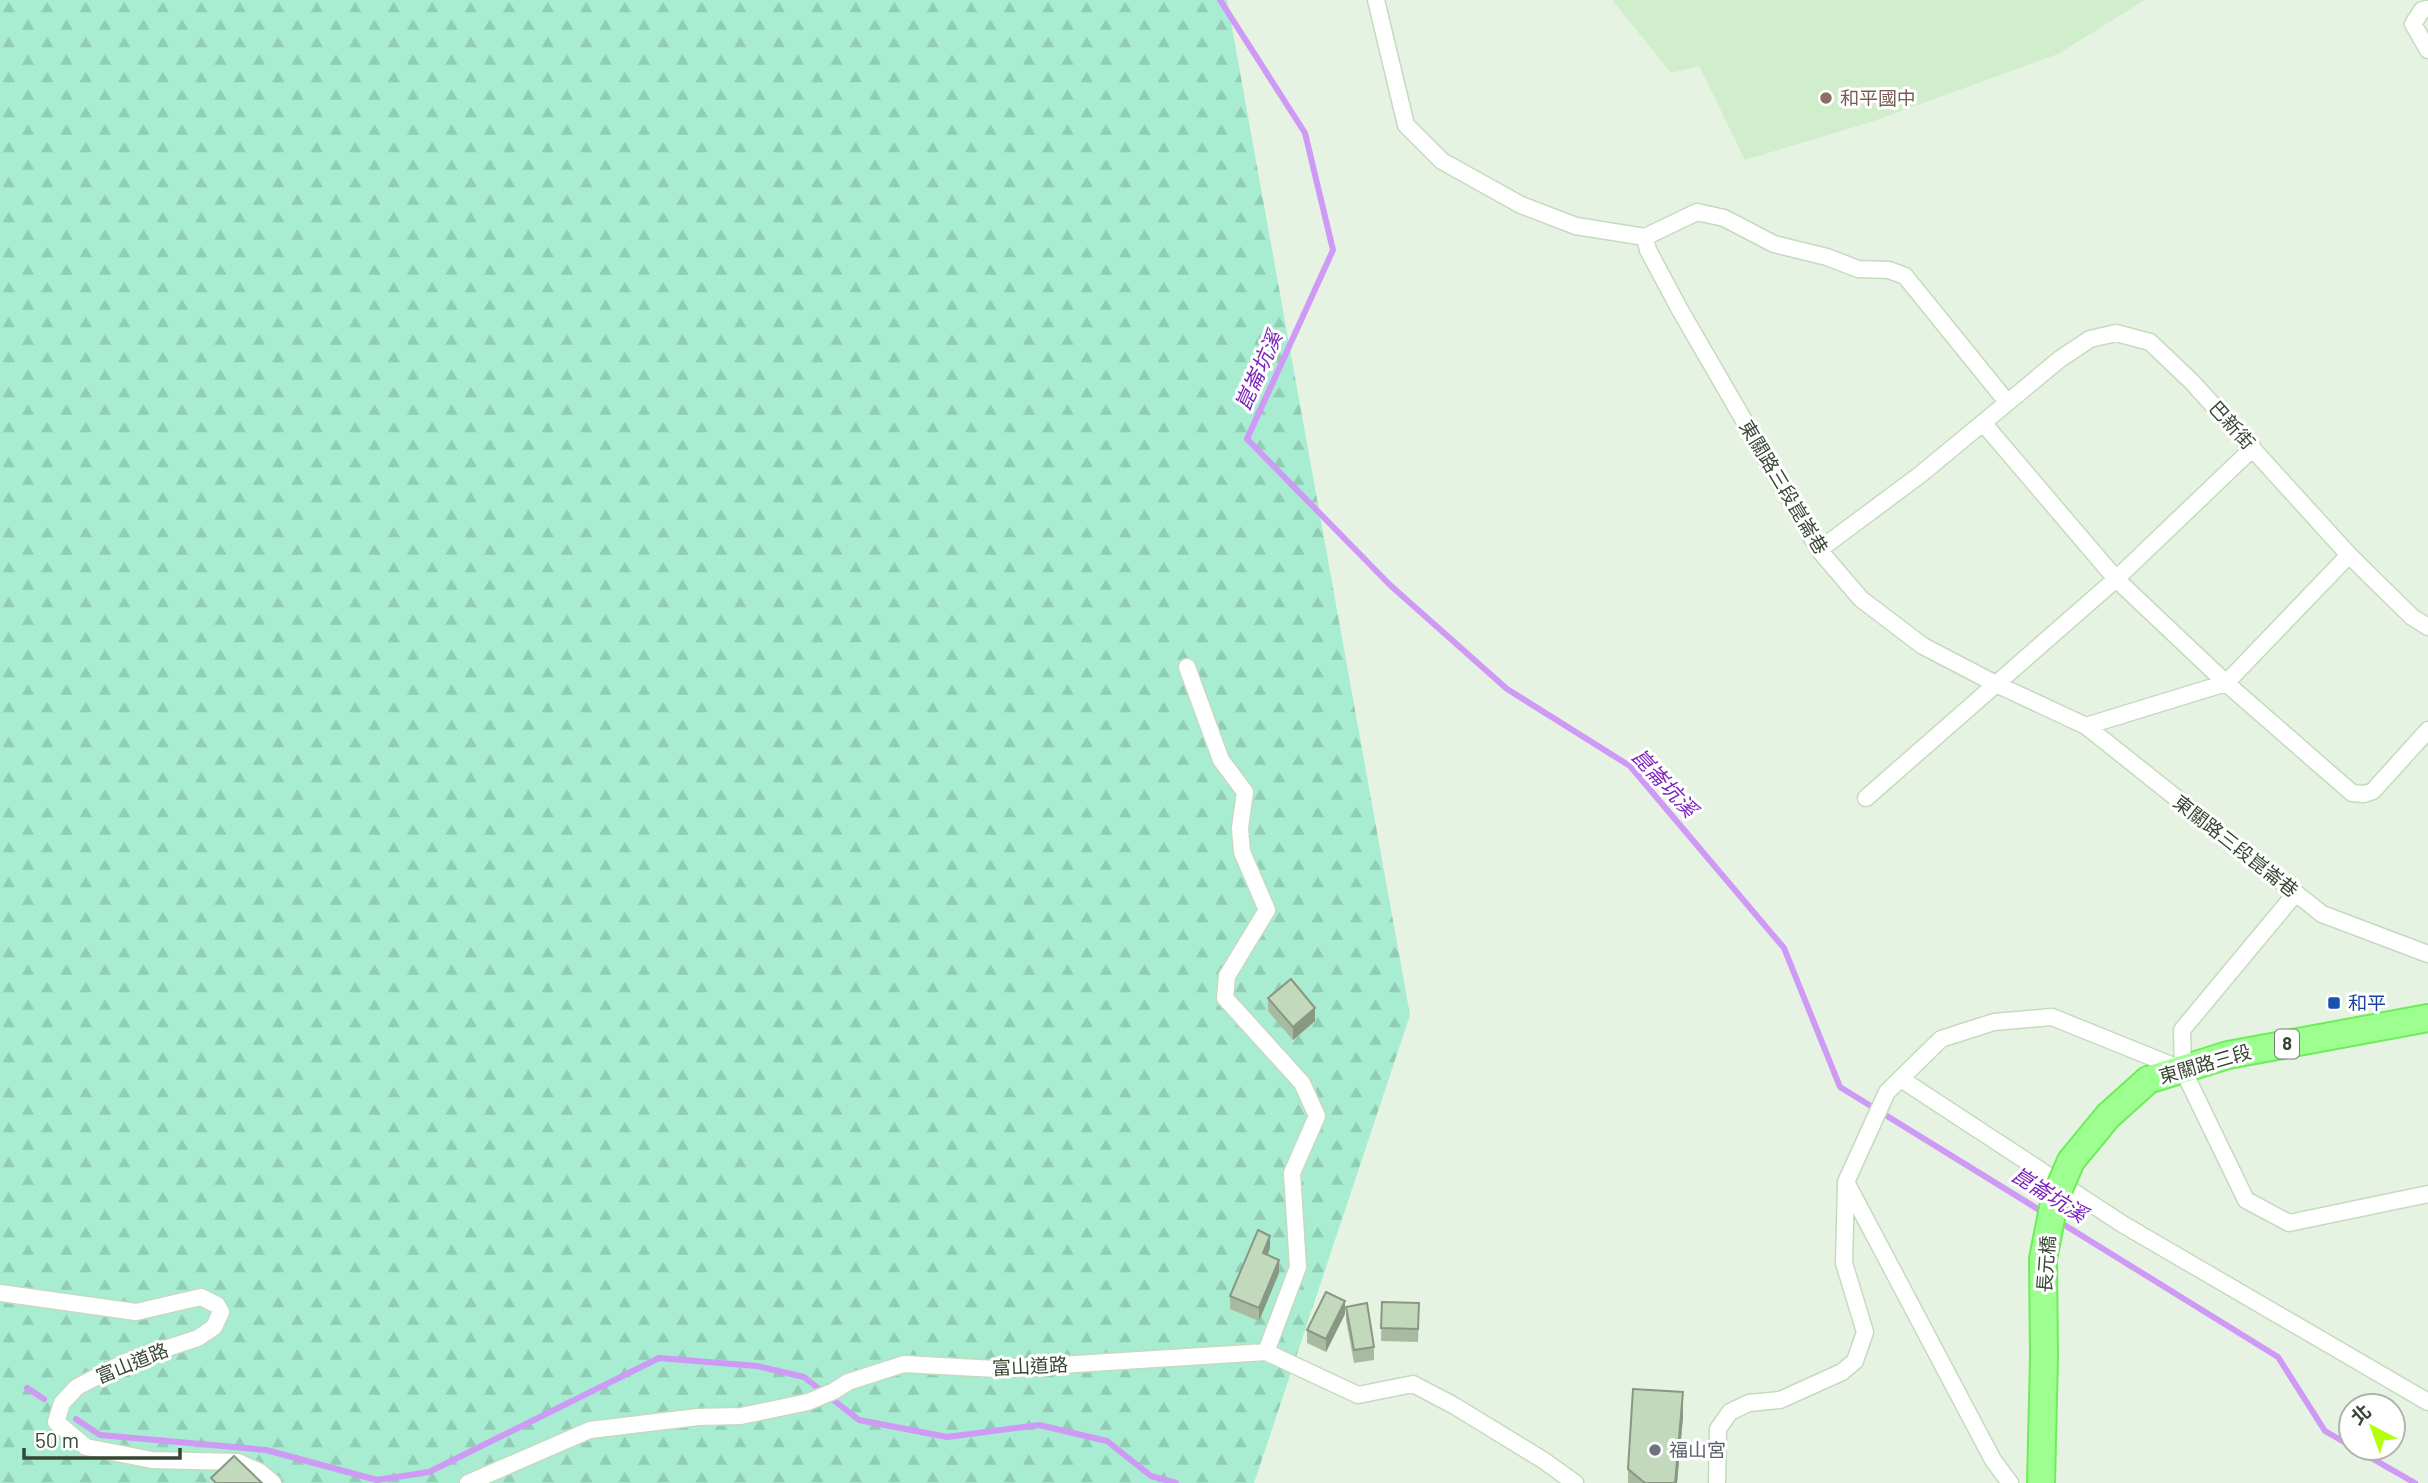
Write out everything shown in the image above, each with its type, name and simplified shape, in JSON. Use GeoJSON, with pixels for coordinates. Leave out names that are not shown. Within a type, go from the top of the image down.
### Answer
{"type":"FeatureCollection","features":[{"type":"Feature","properties":{"kind":"main road","name":"東關路三段"},"geometry":{"type":"LineString","coordinates":[[2148,1080],[2228,1055],[2428,1018]]}},
{"type":"Feature","properties":{"kind":"main road","name":"長元橋"},"geometry":{"type":"LineString","coordinates":[[2041,1483],[2043,1259],[2055,1198],[2071,1161],[2108,1116],[2148,1080]]}},
{"type":"Feature","properties":{"kind":"street"},"geometry":{"type":"LineString","coordinates":[[1377,0],[1406,125],[1442,162],[1521,205],[1576,226],[1645,237],[1697,212],[1724,218],[1774,244],[1827,257],[1858,270],[1889,270],[1905,276],[2007,401]]}},
{"type":"Feature","properties":{"kind":"street"},"geometry":{"type":"LineString","coordinates":[[2428,9],[2422,10],[2413,24],[2428,50]]}},
{"type":"Feature","properties":{"kind":"street","name":"東關路三段崑崙巷"},"geometry":{"type":"LineString","coordinates":[[1645,237],[1648,250],[1680,310],[1819,550],[1861,599],[1923,646],[2086,726],[2322,914],[2428,954]]}},
{"type":"Feature","properties":{"kind":"street","name":"巴新街"},"geometry":{"type":"LineString","coordinates":[[1819,550],[1921,474],[1984,424],[2007,401],[2090,338],[2116,333],[2150,342],[2192,382],[2349,555],[2412,617],[2428,627]]}},
{"type":"Feature","properties":{"kind":"street"},"geometry":{"type":"LineString","coordinates":[[1984,424],[2116,579],[2226,683],[2352,793],[2364,794],[2373,791],[2428,730]]}},
{"type":"Feature","properties":{"kind":"street"},"geometry":{"type":"LineString","coordinates":[[1866,798],[2116,579],[2253,448]]}},
{"type":"Feature","properties":{"kind":"street"},"geometry":{"type":"LineString","coordinates":[[2086,726],[2226,683],[2349,555]]}},
{"type":"Feature","properties":{"kind":"street"},"geometry":{"type":"LineString","coordinates":[[1187,667],[1221,760],[1245,792],[1240,828],[1242,852],[1267,910],[1227,976],[1225,998],[1302,1083],[1317,1116],[1292,1173],[1298,1267],[1266,1352]]}},
{"type":"Feature","properties":{"kind":"street"},"geometry":{"type":"LineString","coordinates":[[2295,894],[2182,1030],[2183,1070],[2246,1200],[2289,1223],[2428,1194]]}},
{"type":"Feature","properties":{"kind":"street"},"geometry":{"type":"LineString","coordinates":[[1717,1483],[1718,1429],[1730,1412],[1749,1403],[1780,1400],[1842,1373],[1855,1362],[1865,1332],[1844,1263],[1846,1182],[1887,1092],[1941,1039],[1994,1022],[2052,1017],[2183,1070]]}},
{"type":"Feature","properties":{"kind":"street"},"geometry":{"type":"LineString","coordinates":[[1901,1079],[2124,1225],[2428,1402]]}},
{"type":"Feature","properties":{"kind":"street"},"geometry":{"type":"LineString","coordinates":[[1846,1182],[1993,1460],[2010,1483]]}},
{"type":"Feature","properties":{"kind":"street","name":"富山道路"},"geometry":{"type":"LineString","coordinates":[[0,1293],[136,1312],[201,1297],[216,1306],[221,1312],[214,1327],[198,1338],[125,1362],[77,1387],[62,1403],[56,1422],[86,1447],[152,1460],[238,1462],[260,1472],[272,1483]]}},
{"type":"Feature","properties":{"kind":"street","name":"富山道路"},"geometry":{"type":"LineString","coordinates":[[468,1483],[590,1430],[698,1416],[741,1416],[808,1402],[848,1382],[904,1364],[996,1369],[1266,1352],[1358,1395],[1413,1384],[1453,1405],[1543,1460],[1575,1483]]}},
{"type":"Feature","properties":{"kind":"shaded area","name":"和平國中"},"geometry":{"type":"Polygon","coordinates":[[[1612,0],[2145,0],[2058,54],[1871,122],[1745,160],[1699,66],[1671,73],[1612,0]]]}},
{"type":"Feature","properties":{"kind":"green space"},"geometry":{"type":"Polygon","coordinates":[[[0,0],[1227,0],[1410,1015],[1254,1483],[0,1483],[0,0]]]}},
{"type":"Feature","properties":{"kind":"building"},"geometry":{"type":"Polygon","coordinates":[[[1291,979],[1315,1008],[1293,1027],[1268,998],[1291,979]]]}},
{"type":"Feature","properties":{"kind":"building"},"geometry":{"type":"Polygon","coordinates":[[[1258,1230],[1270,1236],[1263,1253],[1279,1260],[1259,1308],[1230,1296],[1258,1230]]]}},
{"type":"Feature","properties":{"kind":"building"},"geometry":{"type":"Polygon","coordinates":[[[1326,1292],[1345,1301],[1326,1339],[1307,1330],[1326,1292]]]}},
{"type":"Feature","properties":{"kind":"building"},"geometry":{"type":"Polygon","coordinates":[[[1382,1302],[1419,1303],[1418,1329],[1381,1328],[1382,1302]]]}},
{"type":"Feature","properties":{"kind":"building"},"geometry":{"type":"Polygon","coordinates":[[[1367,1303],[1374,1347],[1354,1350],[1346,1307],[1367,1303]]]}},
{"type":"Feature","properties":{"kind":"building","name":"福山宮"},"geometry":{"type":"Polygon","coordinates":[[[1633,1389],[1683,1392],[1675,1483],[1645,1483],[1628,1469],[1633,1389]]]}},
{"type":"Feature","properties":{"kind":"building"},"geometry":{"type":"Polygon","coordinates":[[[234,1456],[262,1483],[216,1483],[211,1478],[234,1456]]]}},
{"type":"Feature","properties":{"kind":"waterway","name":"崑崙坑溪"},"geometry":{"type":"LineString","coordinates":[[1220,0],[1305,133],[1333,250],[1247,439],[1390,585],[1507,689],[1630,766],[1784,948],[1840,1087],[2046,1214]]}},
{"type":"Feature","properties":{"kind":"waterway","name":"崑崙坑溪"},"geometry":{"type":"LineString","coordinates":[[2058,1221],[2278,1357],[2325,1431],[2337,1438]]}},
{"type":"Feature","properties":{"kind":"waterway"},"geometry":{"type":"LineString","coordinates":[[76,1419],[100,1435],[266,1450],[377,1480],[429,1472],[659,1358],[757,1366],[804,1377],[859,1420],[947,1437],[1039,1425],[1107,1441],[1151,1476],[1176,1483]]}},
{"type":"Feature","properties":{"kind":"waterway"},"geometry":{"type":"LineString","coordinates":[[27,1388],[44,1399]]}},
{"type":"Feature","properties":{"kind":"waterway","name":"崑崙坑溪"},"geometry":{"type":"LineString","coordinates":[[2378,1462],[2415,1483]]}},
{"type":"Feature","properties":{"kind":"place","name":"和平國中"},"geometry":{"type":"Point","coordinates":[1826,98]}},
{"type":"Feature","properties":{"kind":"place","name":"和平"},"geometry":{"type":"Point","coordinates":[2334,1003]}},
{"type":"Feature","properties":{"kind":"place","name":"福山宮"},"geometry":{"type":"Point","coordinates":[1655,1450]}}]}
